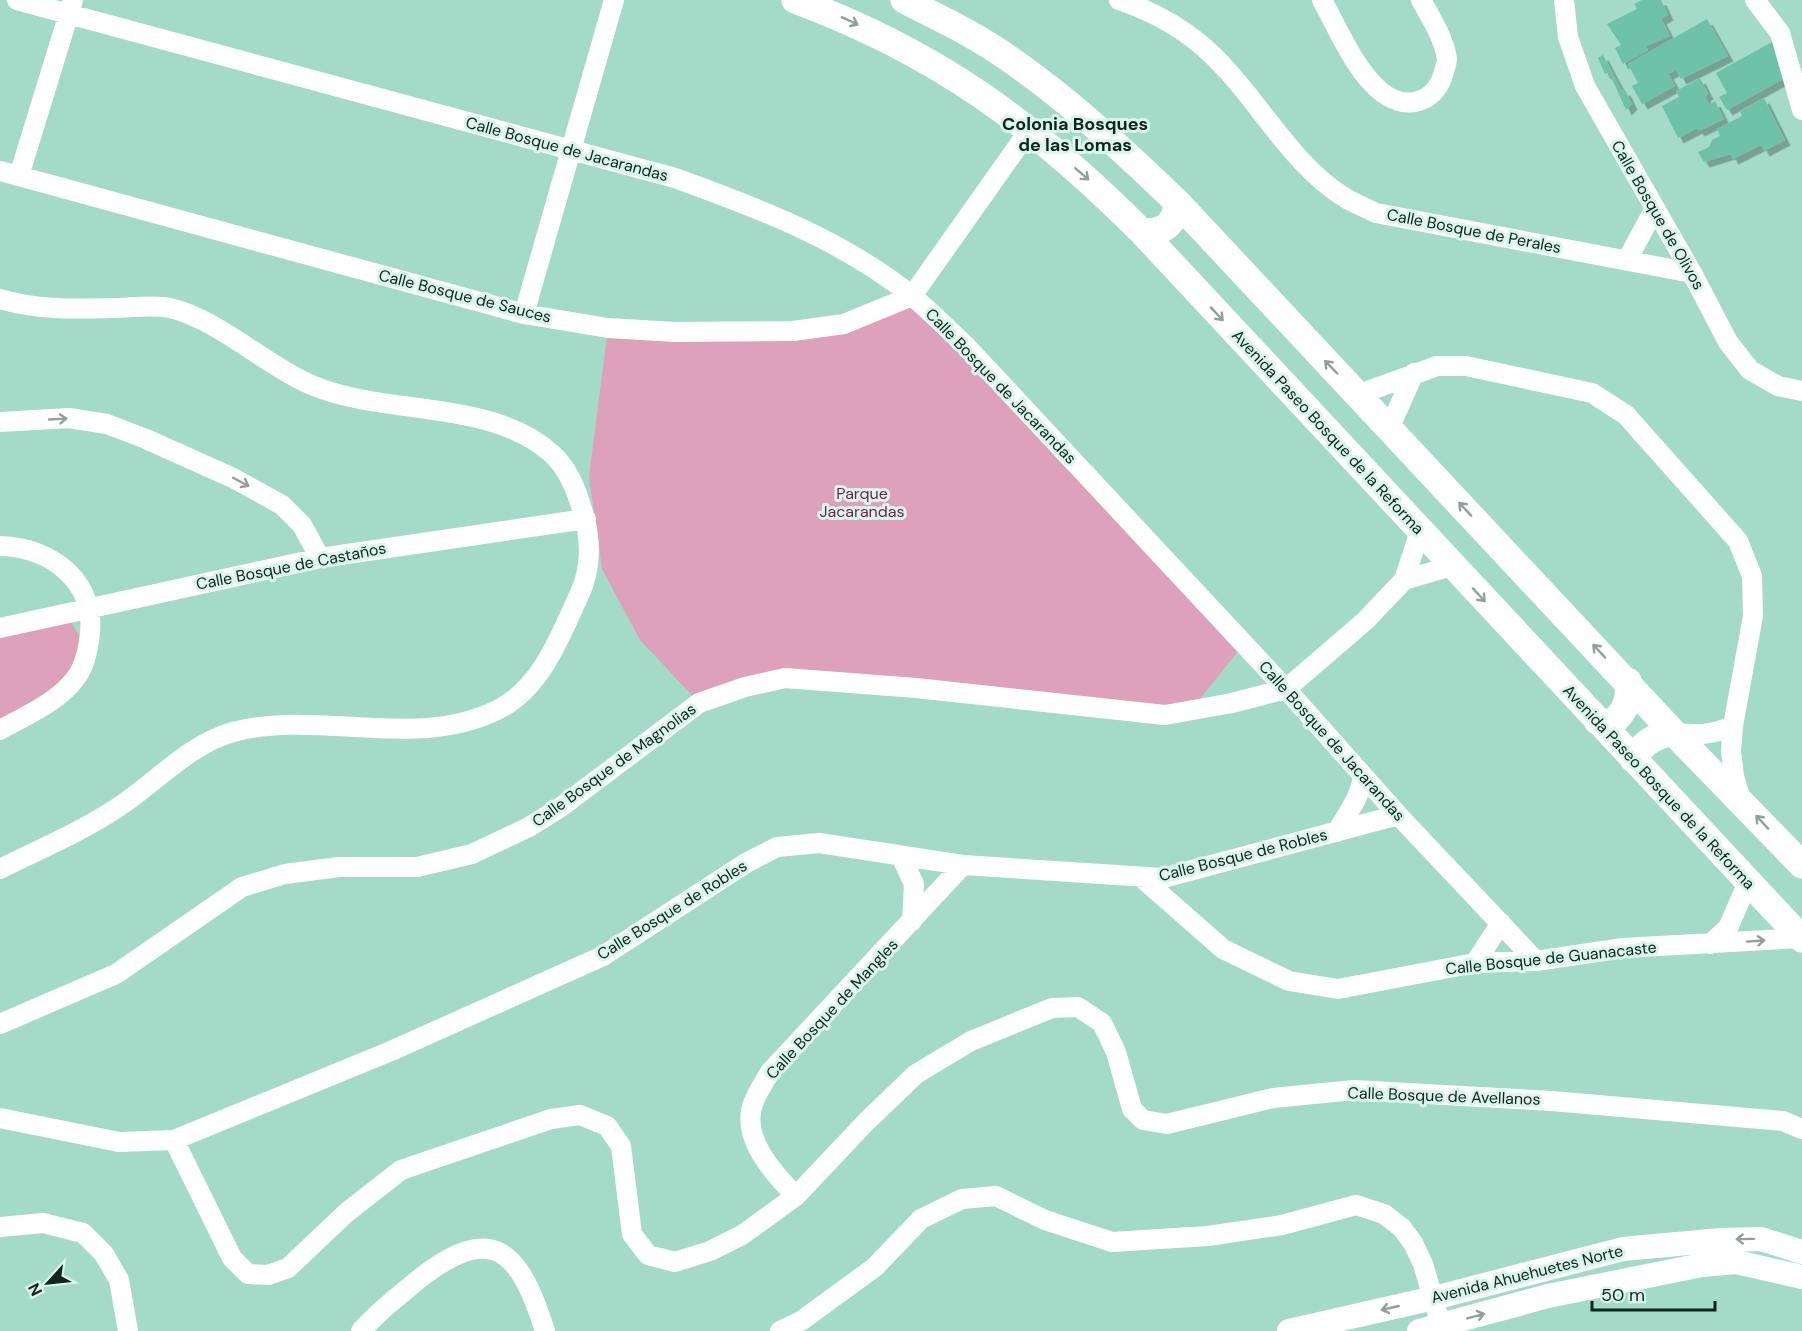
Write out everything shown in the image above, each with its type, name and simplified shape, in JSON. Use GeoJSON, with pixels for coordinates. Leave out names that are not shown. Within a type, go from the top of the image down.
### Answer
{"type":"FeatureCollection","features":[{"type":"Feature","properties":{"kind":"main road","name":"Avenida Paseo Bosque de la Reforma"},"geometry":{"type":"LineString","coordinates":[[795,0],[838,16],[915,53],[978,91],[1030,129],[1096,186],[1142,232],[1802,938]]}},
{"type":"Feature","properties":{"kind":"main road"},"geometry":{"type":"LineString","coordinates":[[904,0],[961,29],[1007,57],[1088,119],[1178,203],[1628,681],[1673,732],[1742,800],[1802,865]]}},
{"type":"Feature","properties":{"kind":"main road"},"geometry":{"type":"LineString","coordinates":[[1142,232],[1156,233],[1168,227],[1176,217],[1178,203]]}},
{"type":"Feature","properties":{"kind":"main road"},"geometry":{"type":"LineString","coordinates":[[1179,273],[1181,260],[1188,249],[1199,242],[1212,241]]}},
{"type":"Feature","properties":{"kind":"main road"},"geometry":{"type":"LineString","coordinates":[[1597,721],[1612,723],[1623,714],[1630,695],[1628,681]]}},
{"type":"Feature","properties":{"kind":"main road"},"geometry":{"type":"LineString","coordinates":[[1633,759],[1650,739],[1673,732]]}},
{"type":"Feature","properties":{"kind":"street","name":"Calle Bosque de Jacarandas"},"geometry":{"type":"LineString","coordinates":[[18,0],[72,7],[572,152],[675,178],[763,211],[820,237],[873,269],[912,296],[966,346],[1286,689],[1398,815],[1536,961]]}},
{"type":"Feature","properties":{"kind":"street"},"geometry":{"type":"LineString","coordinates":[[524,314],[614,0]]}},
{"type":"Feature","properties":{"kind":"street","name":"Calle Bosque de Perales"},"geometry":{"type":"LineString","coordinates":[[1119,0],[1165,20],[1197,41],[1227,72],[1313,172],[1346,198],[1376,213],[1692,273]]}},
{"type":"Feature","properties":{"kind":"street"},"geometry":{"type":"LineString","coordinates":[[1322,0],[1358,64],[1378,89],[1398,102],[1422,101],[1441,85],[1447,60],[1440,36],[1421,0]]}},
{"type":"Feature","properties":{"kind":"street"},"geometry":{"type":"LineString","coordinates":[[1755,0],[1780,33],[1787,48],[1802,110]]}},
{"type":"Feature","properties":{"kind":"street","name":"Calle Bosque de Olivos"},"geometry":{"type":"LineString","coordinates":[[1568,1],[1568,37],[1585,86],[1692,273],[1728,342],[1750,370],[1779,386],[1802,391]]}},
{"type":"Feature","properties":{"kind":"street"},"geometry":{"type":"LineString","coordinates":[[9,174],[72,7]]}},
{"type":"Feature","properties":{"kind":"street"},"geometry":{"type":"LineString","coordinates":[[912,296],[1030,129]]}},
{"type":"Feature","properties":{"kind":"street","name":"Calle Bosque de Sauces"},"geometry":{"type":"LineString","coordinates":[[9,174],[524,314],[608,328],[737,333],[793,331],[844,324],[912,296]]}},
{"type":"Feature","properties":{"kind":"street"},"geometry":{"type":"LineString","coordinates":[[1627,260],[1654,210]]}},
{"type":"Feature","properties":{"kind":"street"},"geometry":{"type":"LineString","coordinates":[[0,299],[27,307],[57,310],[170,308],[201,321],[315,386],[359,399],[489,421],[525,434],[554,455],[574,483],[585,519],[590,552],[585,583],[555,648],[533,681],[503,707],[472,720],[424,729],[280,726],[232,732],[198,748],[119,806],[73,833],[0,869]]}},
{"type":"Feature","properties":{"kind":"street"},"geometry":{"type":"LineString","coordinates":[[1357,395],[1437,366],[1466,366],[1593,393],[1626,415],[1738,540],[1752,576],[1753,616],[1733,726],[1733,768],[1742,800]]}},
{"type":"Feature","properties":{"kind":"street"},"geometry":{"type":"LineString","coordinates":[[1389,429],[1414,373]]}},
{"type":"Feature","properties":{"kind":"street"},"geometry":{"type":"LineString","coordinates":[[0,422],[69,418],[107,424],[146,439],[233,478],[282,505],[302,525],[320,558]]}},
{"type":"Feature","properties":{"kind":"street","name":"Calle Bosque de Castaños"},"geometry":{"type":"LineString","coordinates":[[0,628],[320,558],[585,519]]}},
{"type":"Feature","properties":{"kind":"street","name":"Calle Bosque de Magnolias"},"geometry":{"type":"LineString","coordinates":[[0,1024],[116,974],[242,887],[285,874],[339,867],[417,867],[472,854],[529,827],[561,807],[699,703],[745,687],[785,678],[916,688],[1165,715],[1232,703],[1286,689],[1365,621],[1404,580],[1420,531]]}},
{"type":"Feature","properties":{"kind":"street"},"geometry":{"type":"LineString","coordinates":[[0,546],[26,549],[59,562],[75,578],[89,607],[90,633],[87,657],[77,678],[59,695],[0,730]]}},
{"type":"Feature","properties":{"kind":"street"},"geometry":{"type":"LineString","coordinates":[[1404,580],[1452,566]]}},
{"type":"Feature","properties":{"kind":"street"},"geometry":{"type":"LineString","coordinates":[[1673,732],[1693,736],[1714,734],[1733,726]]}},
{"type":"Feature","properties":{"kind":"street","name":"Calle Bosque de Robles"},"geometry":{"type":"LineString","coordinates":[[1337,832],[1354,801],[1363,780],[1362,775]]}},
{"type":"Feature","properties":{"kind":"street","name":"Calle Bosque de Robles"},"geometry":{"type":"LineString","coordinates":[[0,1118],[119,1142],[174,1140],[390,1051],[603,956],[746,863],[777,847],[819,843],[963,866],[1163,878],[1398,815]]}},
{"type":"Feature","properties":{"kind":"street"},"geometry":{"type":"LineString","coordinates":[[902,856],[914,884],[912,921]]}},
{"type":"Feature","properties":{"kind":"street","name":"Calle Bosque de Mangles"},"geometry":{"type":"LineString","coordinates":[[796,1196],[774,1174],[760,1152],[751,1125],[753,1103],[770,1072],[963,866]]}},
{"type":"Feature","properties":{"kind":"street"},"geometry":{"type":"LineString","coordinates":[[1181,912],[1181,893],[1188,871]]}},
{"type":"Feature","properties":{"kind":"street","name":"Calle Bosque de Guanacaste"},"geometry":{"type":"LineString","coordinates":[[1141,877],[1222,949],[1289,981],[1338,989],[1475,963],[1536,961],[1623,948],[1802,938]]}},
{"type":"Feature","properties":{"kind":"street"},"geometry":{"type":"LineString","coordinates":[[1710,944],[1728,928],[1748,882]]}},
{"type":"Feature","properties":{"kind":"street"},"geometry":{"type":"LineString","coordinates":[[1475,963],[1501,923]]}},
{"type":"Feature","properties":{"kind":"street","name":"Calle Bosque de Avellanos"},"geometry":{"type":"LineString","coordinates":[[174,1140],[232,1258],[248,1274],[268,1275],[288,1268],[346,1213],[401,1170],[551,1119],[580,1115],[607,1126],[621,1146],[632,1234],[648,1255],[675,1262],[710,1251],[742,1235],[796,1196],[867,1121],[916,1074],[970,1041],[1052,1008],[1078,1007],[1102,1023],[1116,1052],[1132,1109],[1143,1120],[1167,1124],[1273,1098],[1354,1090],[1564,1102],[1783,1121],[1802,1129]]}},
{"type":"Feature","properties":{"kind":"street"},"geometry":{"type":"LineString","coordinates":[[780,1331],[801,1321],[875,1268],[921,1219],[962,1199],[996,1196],[1045,1220],[1112,1242],[1208,1236],[1282,1225],[1356,1205],[1384,1214],[1402,1228],[1413,1243],[1434,1298],[1430,1328]]}},
{"type":"Feature","properties":{"kind":"street"},"geometry":{"type":"LineString","coordinates":[[0,1227],[43,1223],[83,1233],[104,1254],[119,1280],[128,1331]]}},
{"type":"Feature","properties":{"kind":"street","name":"Avenida Ahuehuetes Norte"},"geometry":{"type":"LineString","coordinates":[[1289,1331],[1434,1298],[1623,1249],[1721,1240],[1761,1239],[1802,1252]]}},
{"type":"Feature","properties":{"kind":"street"},"geometry":{"type":"LineString","coordinates":[[361,1331],[374,1315],[444,1260],[477,1247],[501,1253],[518,1268],[534,1296],[545,1331]]}},
{"type":"Feature","properties":{"kind":"street","name":"Avenida Ahuehuetes Norte"},"geometry":{"type":"LineString","coordinates":[[1430,1328],[1548,1296],[1702,1265],[1736,1262],[1802,1277]]}},
{"type":"Feature","properties":{"kind":"green space","name":"Parque Jacarandas"},"geometry":{"type":"Polygon","coordinates":[[[912,296],[1244,644],[1191,710],[785,678],[699,703],[640,640],[602,569],[589,477],[608,328],[800,330],[912,296]]]}},
{"type":"Feature","properties":{"kind":"green space"},"geometry":{"type":"Polygon","coordinates":[[[71,622],[81,639],[73,675],[0,725],[0,635],[71,622]]]}},
{"type":"Feature","properties":{"kind":"building"},"geometry":{"type":"Polygon","coordinates":[[[1642,0],[1661,0],[1668,15],[1661,19],[1670,36],[1646,46],[1648,50],[1623,64],[1615,48],[1621,45],[1607,24],[1637,9],[1634,4],[1642,0]]]}},
{"type":"Feature","properties":{"kind":"building"},"geometry":{"type":"Polygon","coordinates":[[[1707,19],[1728,56],[1681,79],[1676,70],[1668,74],[1675,86],[1642,104],[1632,86],[1638,83],[1628,64],[1707,19]]]}},
{"type":"Feature","properties":{"kind":"building"},"geometry":{"type":"Polygon","coordinates":[[[1772,42],[1785,78],[1727,110],[1719,97],[1727,93],[1716,73],[1772,42]]]}},
{"type":"Feature","properties":{"kind":"building"},"geometry":{"type":"Polygon","coordinates":[[[1603,55],[1622,91],[1625,90],[1632,104],[1626,110],[1609,72],[1605,74],[1598,58],[1603,55]]]}},
{"type":"Feature","properties":{"kind":"building"},"geometry":{"type":"Polygon","coordinates":[[[1700,78],[1708,94],[1705,96],[1709,105],[1715,101],[1724,119],[1699,131],[1697,128],[1678,138],[1662,106],[1679,97],[1676,91],[1700,78]]]}},
{"type":"Feature","properties":{"kind":"building"},"geometry":{"type":"Polygon","coordinates":[[[1764,98],[1785,140],[1764,151],[1761,145],[1733,159],[1730,154],[1704,162],[1698,152],[1709,147],[1712,140],[1720,136],[1717,129],[1742,116],[1740,111],[1764,98]]]}},
{"type":"Feature","properties":{"kind":"district","name":"Colonia Bosques de las Lomas"},"geometry":{"type":"Point","coordinates":[1075,134]}}]}
